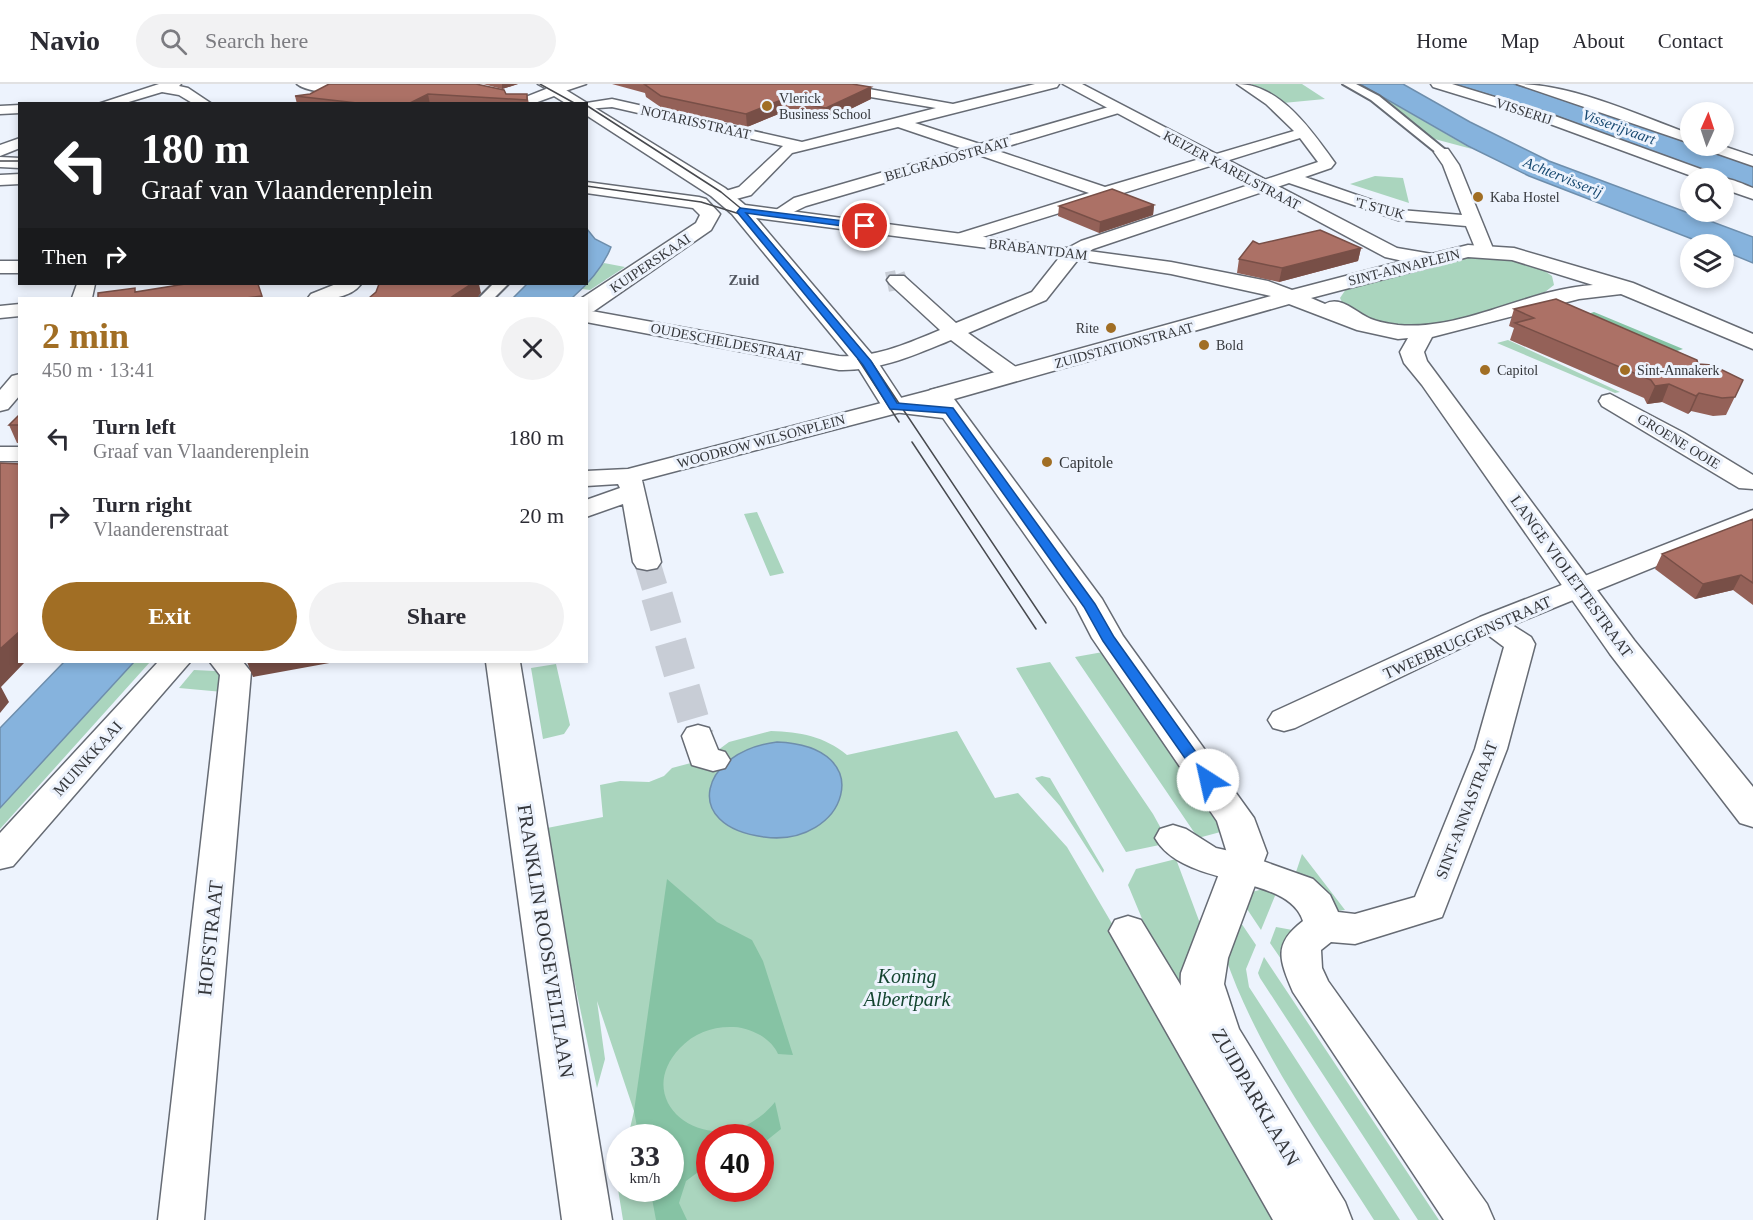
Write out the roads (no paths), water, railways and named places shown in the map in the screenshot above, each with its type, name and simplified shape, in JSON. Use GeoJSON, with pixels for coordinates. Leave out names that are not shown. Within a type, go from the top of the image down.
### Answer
{"type":"FeatureCollection","features":[{"type":"Feature","properties":{"kind":"street"},"geometry":{"type":"LineString","coordinates":[[304,84],[339,86]]}},
{"type":"Feature","properties":{"kind":"street"},"geometry":{"type":"LineString","coordinates":[[519,99],[560,92],[579,84]]}},
{"type":"Feature","properties":{"kind":"street"},"geometry":{"type":"LineString","coordinates":[[817,84],[961,108]]}},
{"type":"Feature","properties":{"kind":"street"},"geometry":{"type":"LineString","coordinates":[[732,204],[787,150],[1052,84]]}},
{"type":"Feature","properties":{"kind":"street","name":"KEIZER KARELSTRAAT"},"geometry":{"type":"LineString","coordinates":[[1071,84],[1263,187],[1394,261]]}},
{"type":"Feature","properties":{"kind":"street"},"geometry":{"type":"LineString","coordinates":[[1073,253],[1088,245],[1291,178],[1327,163],[1302,133],[1302,129],[1274,100],[1244,84]]}},
{"type":"Feature","properties":{"kind":"street"},"geometry":{"type":"LineString","coordinates":[[1348,84],[1375,98],[1448,158],[1485,250]]}},
{"type":"Feature","properties":{"kind":"street","name":"VISSERIJ"},"geometry":{"type":"LineString","coordinates":[[1438,84],[1536,114],[1684,168]]}},
{"type":"Feature","properties":{"kind":"street"},"geometry":{"type":"LineString","coordinates":[[1524,84],[1596,105],[1680,135]]}},
{"type":"Feature","properties":{"kind":"street"},"geometry":{"type":"LineString","coordinates":[[308,100],[339,86]]}},
{"type":"Feature","properties":{"kind":"street"},"geometry":{"type":"LineString","coordinates":[[115,102],[165,92],[198,102]]}},
{"type":"Feature","properties":{"kind":"street","name":"NOTARISSTRAAT"},"geometry":{"type":"LineString","coordinates":[[588,107],[612,102],[806,147]]}},
{"type":"Feature","properties":{"kind":"street"},"geometry":{"type":"LineString","coordinates":[[588,108],[732,204],[867,363],[894,406],[944,403],[1090,606],[1108,638],[1235,818],[1247,853],[1243,868]]}},
{"type":"Feature","properties":{"kind":"street"},"geometry":{"type":"LineString","coordinates":[[0,110],[18,109]]}},
{"type":"Feature","properties":{"kind":"street","name":"BELGRADOSTRAAT"},"geometry":{"type":"LineString","coordinates":[[779,214],[800,202],[1117,109]]}},
{"type":"Feature","properties":{"kind":"street"},"geometry":{"type":"LineString","coordinates":[[902,123],[1106,193]]}},
{"type":"Feature","properties":{"kind":"street"},"geometry":{"type":"LineString","coordinates":[[960,239],[1211,159],[1302,133]]}},
{"type":"Feature","properties":{"kind":"street"},"geometry":{"type":"LineString","coordinates":[[1734,148],[1753,148]]}},
{"type":"Feature","properties":{"kind":"street"},"geometry":{"type":"LineString","coordinates":[[1734,154],[1753,161]]}},
{"type":"Feature","properties":{"kind":"street","name":"'T STUK"},"geometry":{"type":"LineString","coordinates":[[1291,178],[1398,215],[1472,221]]}},
{"type":"Feature","properties":{"kind":"street"},"geometry":{"type":"LineString","coordinates":[[0,180],[18,179]]}},
{"type":"Feature","properties":{"kind":"street","name":"KUIPERSKAAI"},"geometry":{"type":"LineString","coordinates":[[588,187],[704,210],[704,226],[588,305]]}},
{"type":"Feature","properties":{"kind":"street"},"geometry":{"type":"LineString","coordinates":[[1734,187],[1753,194]]}},
{"type":"Feature","properties":{"kind":"street","name":"BRABANTDAM"},"geometry":{"type":"LineString","coordinates":[[732,204],[779,214],[1073,253],[1268,287],[1293,298]]}},
{"type":"Feature","properties":{"kind":"street","name":"SINT-ANNAPLEIN"},"geometry":{"type":"LineString","coordinates":[[1293,298],[1335,286],[1394,261],[1485,250],[1514,254],[1625,288],[1637,295]]}},
{"type":"Feature","properties":{"kind":"street","name":"OUDESCHELDESTRAAT"},"geometry":{"type":"LineString","coordinates":[[588,316],[839,363],[867,363],[892,357],[1038,296],[1073,253]]}},
{"type":"Feature","properties":{"kind":"street","name":"SINT-ANNAPLEIN"},"geometry":{"type":"LineString","coordinates":[[1544,264],[1559,272],[1566,282],[1566,287],[1555,296]]}},
{"type":"Feature","properties":{"kind":"street"},"geometry":{"type":"LineString","coordinates":[[0,267],[18,267]]}},
{"type":"Feature","properties":{"kind":"street"},"geometry":{"type":"LineString","coordinates":[[897,280],[954,332],[1012,375]]}},
{"type":"Feature","properties":{"kind":"street"},"geometry":{"type":"LineString","coordinates":[[320,297],[349,285]]}},
{"type":"Feature","properties":{"kind":"street"},"geometry":{"type":"LineString","coordinates":[[487,297],[500,285]]}},
{"type":"Feature","properties":{"kind":"street","name":"SINT-ANNAPLEIN"},"geometry":{"type":"LineString","coordinates":[[1335,286],[1329,291],[1330,304],[1416,363]]}},
{"type":"Feature","properties":{"kind":"street"},"geometry":{"type":"LineString","coordinates":[[1293,298],[1359,322],[1401,332],[1420,332],[1459,325],[1555,296],[1600,290],[1637,295],[1753,342]]}},
{"type":"Feature","properties":{"kind":"street","name":"ZUIDSTATIONSTRAAT"},"geometry":{"type":"LineString","coordinates":[[944,403],[1012,375],[1293,298]]}},
{"type":"Feature","properties":{"kind":"street"},"geometry":{"type":"LineString","coordinates":[[0,312],[18,310]]}},
{"type":"Feature","properties":{"kind":"street"},"geometry":{"type":"LineString","coordinates":[[1416,363],[1412,352],[1420,340],[1420,332]]}},
{"type":"Feature","properties":{"kind":"street","name":"LANGE VIOLETTESTRAAT"},"geometry":{"type":"LineString","coordinates":[[1416,363],[1431,380],[1622,647],[1753,813]]}},
{"type":"Feature","properties":{"kind":"street"},"geometry":{"type":"LineString","coordinates":[[0,404],[18,383]]}},
{"type":"Feature","properties":{"kind":"street","name":"GROENE OOIE"},"geometry":{"type":"LineString","coordinates":[[1610,402],[1676,438],[1748,483]]}},
{"type":"Feature","properties":{"kind":"street","name":"WOODROW WILSONPLEIN"},"geometry":{"type":"LineString","coordinates":[[588,508],[631,484],[894,406]]}},
{"type":"Feature","properties":{"kind":"street"},"geometry":{"type":"LineString","coordinates":[[0,454],[18,454]]}},
{"type":"Feature","properties":{"kind":"street","name":"WOODROW WILSONPLEIN"},"geometry":{"type":"LineString","coordinates":[[588,479],[631,484]]}},
{"type":"Feature","properties":{"kind":"street"},"geometry":{"type":"LineString","coordinates":[[631,484],[647,562]]}},
{"type":"Feature","properties":{"kind":"street","name":"TWEEBRUGGENSTRAAT"},"geometry":{"type":"LineString","coordinates":[[1284,720],[1490,623],[1753,518]]}},
{"type":"Feature","properties":{"kind":"street","name":"SINT-ANNASTRAAT"},"geometry":{"type":"LineString","coordinates":[[1324,926],[1354,928],[1429,907],[1491,749],[1520,644],[1490,623]]}},
{"type":"Feature","properties":{"kind":"street","name":"MUINKKAAI"},"geometry":{"type":"LineString","coordinates":[[0,856],[174,663]]}},
{"type":"Feature","properties":{"kind":"street","name":"HOFSTRAAT"},"geometry":{"type":"LineString","coordinates":[[181,1220],[236,672],[226,663]]}},
{"type":"Feature","properties":{"kind":"street","name":"FRANKLIN ROOSEVELTLAAN"},"geometry":{"type":"LineString","coordinates":[[503,663],[587,1220]]}},
{"type":"Feature","properties":{"kind":"street"},"geometry":{"type":"LineString","coordinates":[[1173,838],[1206,860],[1243,868],[1300,889],[1317,905],[1324,926],[1301,944],[1302,968],[1313,992],[1471,1220]]}},
{"type":"Feature","properties":{"kind":"street","name":"ZUIDPARKLAAN"},"geometry":{"type":"LineString","coordinates":[[1243,868],[1205,963],[1202,982],[1213,1021],[1222,1041],[1327,1220]]}},
{"type":"Feature","properties":{"kind":"street"},"geometry":{"type":"LineString","coordinates":[[1128,932],[1298,1220]]}},
{"type":"Feature","properties":{"kind":"water","name":"Achtervisserij"},"geometry":{"type":"Polygon","coordinates":[[[1360,84],[1403,84],[1470,122],[1549,161],[1680,210],[1680,222],[1713,222],[1753,237],[1753,263],[1734,255],[1734,234],[1680,234],[1529,176],[1468,146],[1360,84]]]}},
{"type":"Feature","properties":{"kind":"water","name":"Visserijvaart"},"geometry":{"type":"Polygon","coordinates":[[[1453,84],[1513,84],[1572,101],[1680,139],[1680,156],[1727,156],[1753,165],[1753,190],[1734,183],[1734,168],[1695,168],[1543,111],[1453,84]]]}},
{"type":"Feature","properties":{"kind":"water"},"geometry":{"type":"Polygon","coordinates":[[[588,230],[595,239],[611,247],[599,269],[589,281],[588,230]]]}},
{"type":"Feature","properties":{"kind":"water"},"geometry":{"type":"Polygon","coordinates":[[[526,285],[585,285],[573,297],[514,297],[526,285]]]}},
{"type":"Feature","properties":{"kind":"water"},"geometry":{"type":"Polygon","coordinates":[[[63,663],[133,663],[0,808],[0,728],[63,663]]]}},
{"type":"Feature","properties":{"kind":"water"},"geometry":{"type":"Polygon","coordinates":[[[777,742],[810,748],[831,760],[841,777],[841,795],[832,813],[815,827],[792,836],[764,837],[737,830],[719,819],[711,804],[710,789],[717,773],[731,759],[751,748],[777,742]]]}},
{"type":"Feature","properties":{"kind":"tunnel"},"geometry":{"type":"LineString","coordinates":[[887,282],[897,280],[895,275]]}},
{"type":"Feature","properties":{"kind":"tunnel"},"geometry":{"type":"LineString","coordinates":[[647,562],[658,598]]}},
{"type":"Feature","properties":{"kind":"tunnel"},"geometry":{"type":"LineString","coordinates":[[657,596],[698,736]]}},
{"type":"Feature","properties":{"kind":"tram line"},"geometry":{"type":"LineString","coordinates":[[540,84],[572,102]]}},
{"type":"Feature","properties":{"kind":"tram line"},"geometry":{"type":"LineString","coordinates":[[588,106],[721,192],[744,211],[872,363],[1046,623]]}},
{"type":"Feature","properties":{"kind":"tram line"},"geometry":{"type":"LineString","coordinates":[[0,161],[18,161]]}},
{"type":"Feature","properties":{"kind":"tram line"},"geometry":{"type":"LineString","coordinates":[[588,186],[701,202],[743,215]]}},
{"type":"Feature","properties":{"kind":"tram line"},"geometry":{"type":"LineString","coordinates":[[858,359],[899,422]]}},
{"type":"Feature","properties":{"kind":"tram line"},"geometry":{"type":"LineString","coordinates":[[912,442],[1036,629]]}},
{"type":"Feature","properties":{"kind":"place","name":"Vlerick Business School"},"geometry":{"type":"Point","coordinates":[767,106]}},
{"type":"Feature","properties":{"kind":"place","name":"Kaba Hostel"},"geometry":{"type":"Point","coordinates":[1478,197]}},
{"type":"Feature","properties":{"kind":"place","name":"Rite"},"geometry":{"type":"Point","coordinates":[1111,328]}},
{"type":"Feature","properties":{"kind":"place","name":"Bold"},"geometry":{"type":"Point","coordinates":[1204,345]}},
{"type":"Feature","properties":{"kind":"place","name":"Capitol"},"geometry":{"type":"Point","coordinates":[1485,370]}},
{"type":"Feature","properties":{"kind":"place","name":"Sint-Annakerk"},"geometry":{"type":"Point","coordinates":[1625,370]}},
{"type":"Feature","properties":{"kind":"place","name":"Capitole"},"geometry":{"type":"Point","coordinates":[1047,462]}},
{"type":"Feature","properties":{"kind":"district","name":"Zuid"},"geometry":{"type":"Point","coordinates":[744,280]}},
{"type":"Feature","properties":{"kind":"park label","name":"Koning Albertpark"},"geometry":{"type":"Point","coordinates":[907,988]}}]}
